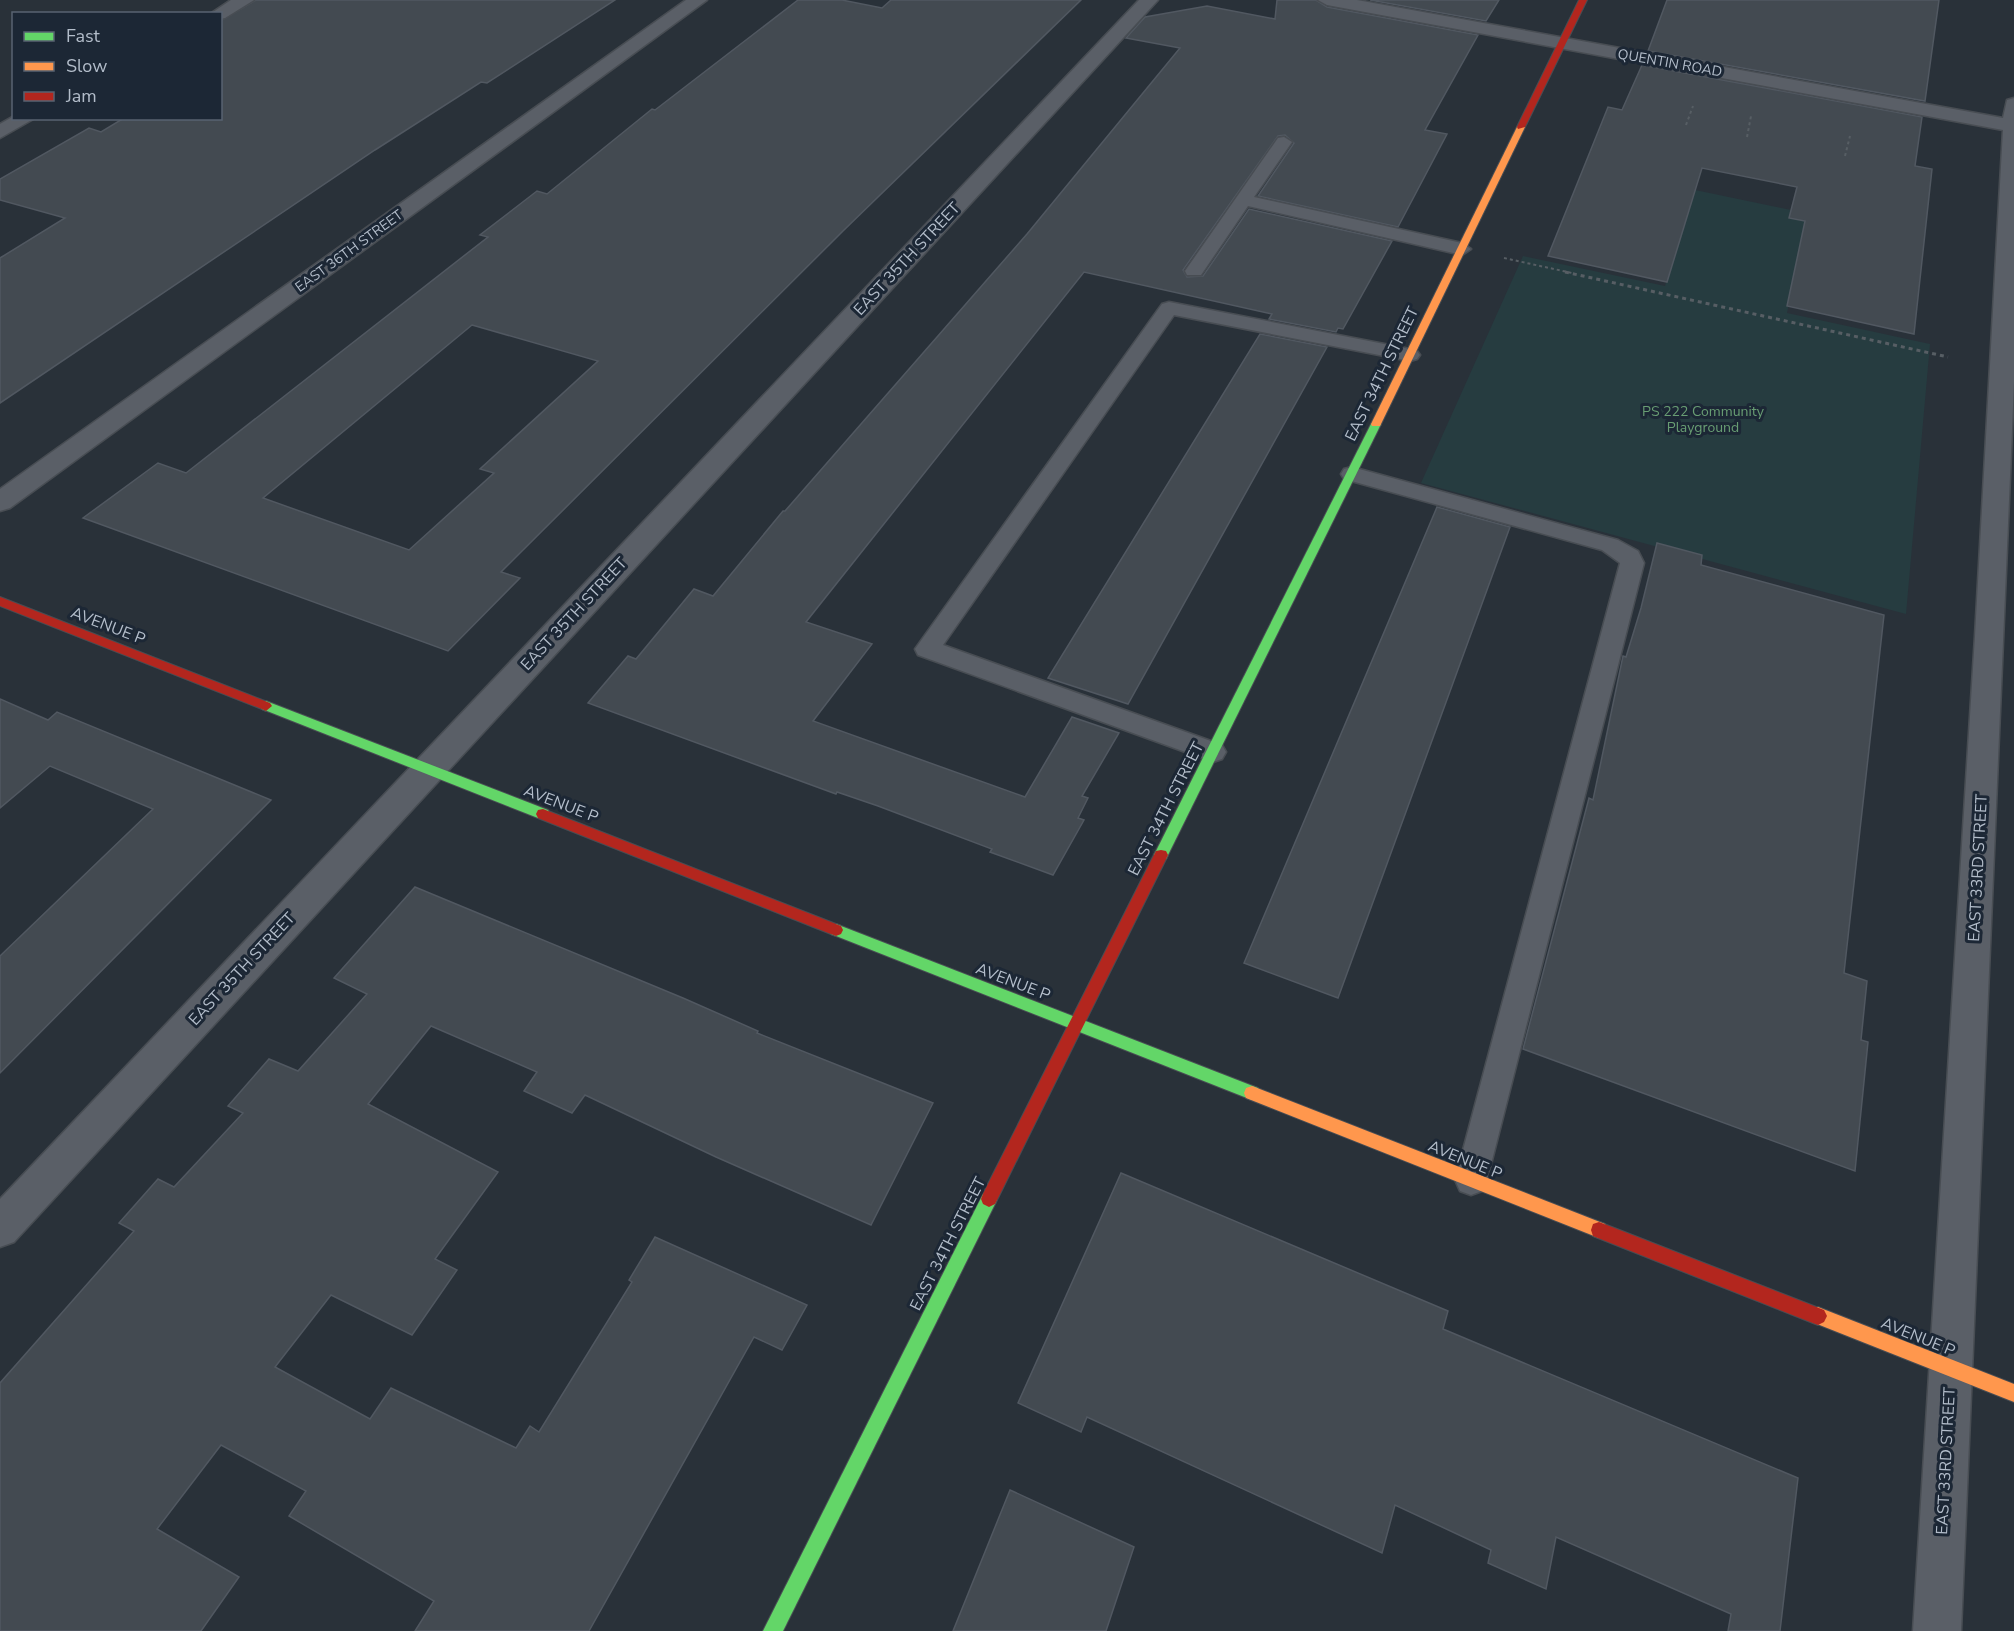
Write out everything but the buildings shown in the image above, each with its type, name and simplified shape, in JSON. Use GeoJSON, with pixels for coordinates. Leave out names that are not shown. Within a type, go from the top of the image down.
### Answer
{"type":"FeatureCollection","features":[{"type":"Feature","properties":{"kind":"street"},"geometry":{"type":"LineString","coordinates":[[222,12],[244,0]]}},
{"type":"Feature","properties":{"kind":"street","name":"EAST 36TH STREET"},"geometry":{"type":"LineString","coordinates":[[0,502],[698,0]]}},
{"type":"Feature","properties":{"kind":"street","name":"EAST 35TH STREET"},"geometry":{"type":"LineString","coordinates":[[0,1228],[1149,0]]}},
{"type":"Feature","properties":{"kind":"street","name":"QUENTIN ROAD"},"geometry":{"type":"LineString","coordinates":[[1326,0],[1562,43],[2014,119]]}},
{"type":"Feature","properties":{"kind":"street","name":"EAST 34TH STREET"},"geometry":{"type":"LineString","coordinates":[[772,1631],[1352,474],[1583,0]]}},
{"type":"Feature","properties":{"kind":"street","name":"EAST 33RD STREET"},"geometry":{"type":"LineString","coordinates":[[1937,1631],[2014,119]]}},
{"type":"Feature","properties":{"kind":"street"},"geometry":{"type":"LineString","coordinates":[[0,132],[21,120]]}},
{"type":"Feature","properties":{"kind":"street","name":"AVENUE P"},"geometry":{"type":"LineString","coordinates":[[0,601],[2014,1393]]}},
{"type":"Feature","properties":{"kind":"lane"},"geometry":{"type":"LineString","coordinates":[[1194,271],[1284,142]]}},
{"type":"Feature","properties":{"kind":"lane"},"geometry":{"type":"LineString","coordinates":[[1243,200],[1462,249]]}},
{"type":"Feature","properties":{"kind":"lane"},"geometry":{"type":"LineString","coordinates":[[1213,752],[927,649],[1168,308],[1410,355]]}},
{"type":"Feature","properties":{"kind":"lane"},"geometry":{"type":"LineString","coordinates":[[1352,474],[1610,545],[1630,556],[1632,563],[1471,1180]]}},
{"type":"Feature","properties":{"kind":"path"},"geometry":{"type":"LineString","coordinates":[[1462,249],[1948,357]]}},
{"type":"Feature","properties":{"kind":"green space","name":"PS 222 Community Playground"},"geometry":{"type":"Polygon","coordinates":[[[1695,190],[1791,210],[1790,218],[1805,221],[1787,313],[1930,344],[1906,614],[1421,483],[1523,256],[1665,286],[1695,190]]]}},
{"type":"Feature","properties":{"kind":"traffic: fast"},"geometry":{"type":"LineString","coordinates":[[1161,855],[1376,424]]}},
{"type":"Feature","properties":{"kind":"traffic: fast"},"geometry":{"type":"LineString","coordinates":[[266,706],[543,814]]}},
{"type":"Feature","properties":{"kind":"traffic: fast"},"geometry":{"type":"LineString","coordinates":[[836,930],[1252,1093]]}},
{"type":"Feature","properties":{"kind":"traffic: fast"},"geometry":{"type":"LineString","coordinates":[[773,1631],[989,1199]]}},
{"type":"Feature","properties":{"kind":"traffic: slow"},"geometry":{"type":"LineString","coordinates":[[1376,424],[1521,127]]}},
{"type":"Feature","properties":{"kind":"traffic: slow"},"geometry":{"type":"LineString","coordinates":[[1252,1093],[1599,1230]]}},
{"type":"Feature","properties":{"kind":"traffic: slow"},"geometry":{"type":"LineString","coordinates":[[1818,1316],[2014,1393]]}},
{"type":"Feature","properties":{"kind":"traffic: jam"},"geometry":{"type":"LineString","coordinates":[[1521,127],[1583,0]]}},
{"type":"Feature","properties":{"kind":"traffic: jam"},"geometry":{"type":"LineString","coordinates":[[0,601],[266,706]]}},
{"type":"Feature","properties":{"kind":"traffic: jam"},"geometry":{"type":"LineString","coordinates":[[543,814],[836,930]]}},
{"type":"Feature","properties":{"kind":"traffic: jam"},"geometry":{"type":"LineString","coordinates":[[989,1199],[1161,855]]}},
{"type":"Feature","properties":{"kind":"traffic: jam"},"geometry":{"type":"LineString","coordinates":[[1599,1230],[1818,1316]]}}]}
